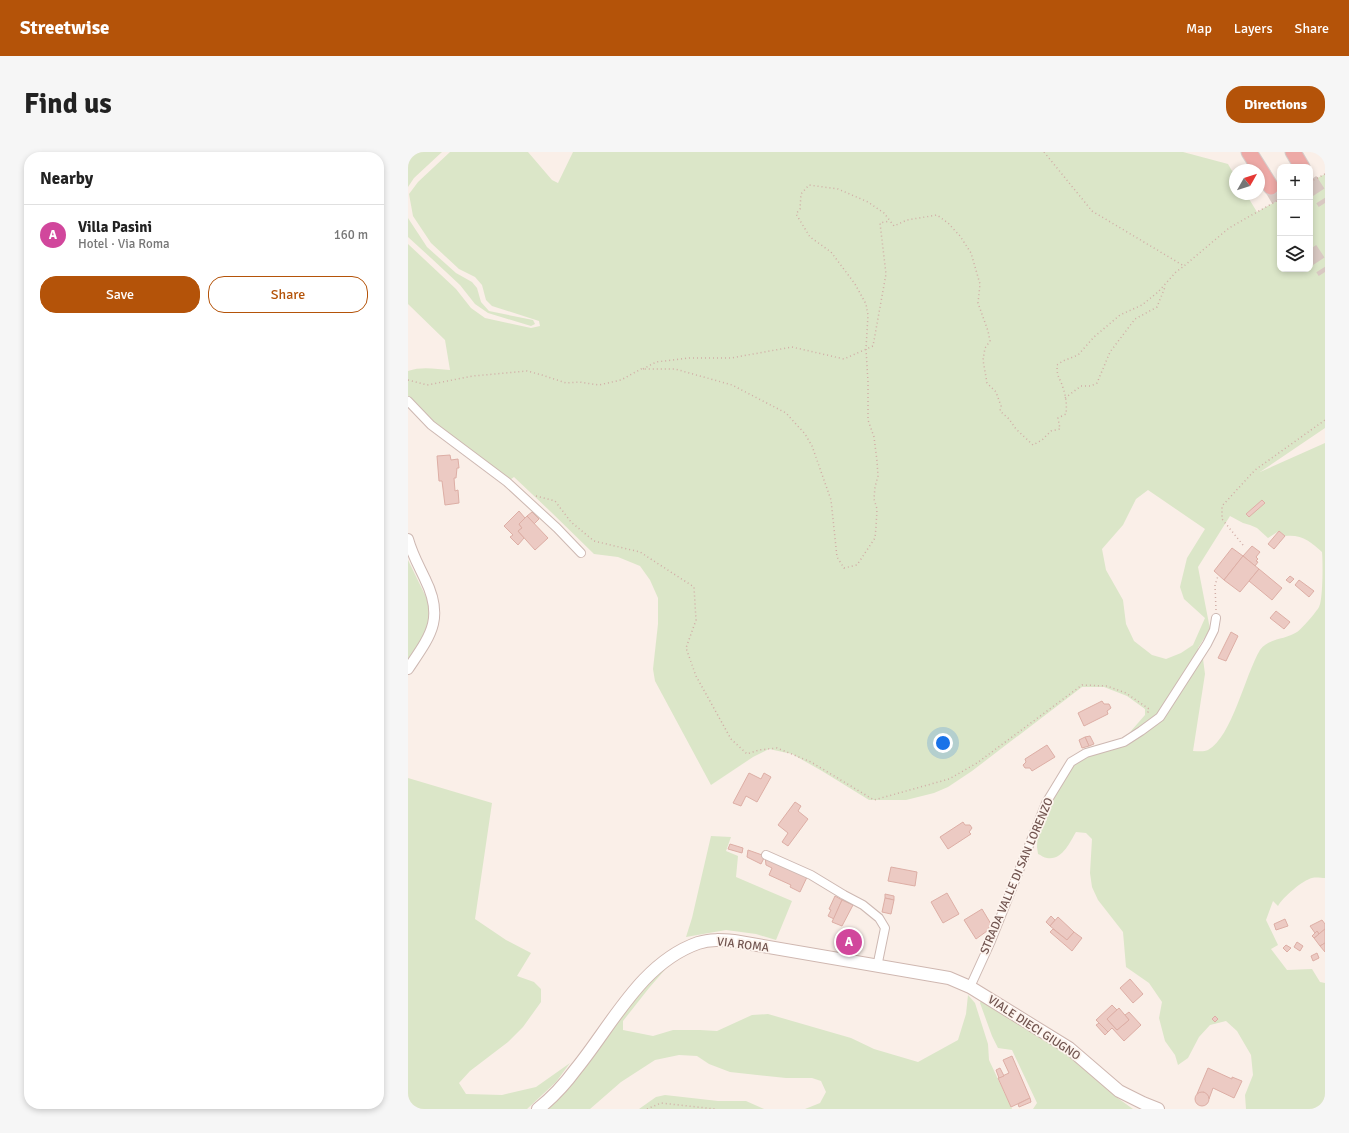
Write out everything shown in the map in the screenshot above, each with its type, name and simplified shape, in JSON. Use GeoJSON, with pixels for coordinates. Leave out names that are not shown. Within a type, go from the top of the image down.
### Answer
{"type":"FeatureCollection","features":[{"type":"Feature","properties":{"kind":"highway"},"geometry":{"type":"LineString","coordinates":[[1249,152],[1275,193]]}},
{"type":"Feature","properties":{"kind":"highway"},"geometry":{"type":"LineString","coordinates":[[1292,152],[1300,164]]}},
{"type":"Feature","properties":{"kind":"main road","name":"VIA ROMA"},"geometry":{"type":"LineString","coordinates":[[538,1109],[552,1097],[577,1068],[616,1015],[653,970],[664,960],[698,943],[715,940],[734,941],[877,967],[949,978],[970,987]]}},
{"type":"Feature","properties":{"kind":"main road","name":"VIALE DIECI GIUGNO"},"geometry":{"type":"LineString","coordinates":[[970,987],[1069,1048],[1119,1091],[1143,1104],[1158,1109]]}},
{"type":"Feature","properties":{"kind":"street"},"geometry":{"type":"LineString","coordinates":[[408,401],[431,425],[506,482],[557,528],[581,553]]}},
{"type":"Feature","properties":{"kind":"street"},"geometry":{"type":"LineString","coordinates":[[408,539],[415,560],[426,579],[432,596],[434,609],[434,621],[431,632],[408,669]]}},
{"type":"Feature","properties":{"kind":"street","name":"STRADA VALLE DI SAN LORENZO"},"geometry":{"type":"LineString","coordinates":[[970,987],[991,941],[1046,802],[1071,762],[1086,753],[1124,742],[1141,732],[1160,717],[1207,644],[1214,630],[1216,618]]}},
{"type":"Feature","properties":{"kind":"street"},"geometry":{"type":"LineString","coordinates":[[766,855],[811,875],[864,905],[880,918],[885,928],[882,949],[877,967]]}},
{"type":"Feature","properties":{"kind":"path"},"geometry":{"type":"LineString","coordinates":[[1044,152],[1092,211],[1184,266]]}},
{"type":"Feature","properties":{"kind":"path"},"geometry":{"type":"LineString","coordinates":[[1313,180],[1325,174]]}},
{"type":"Feature","properties":{"kind":"path"},"geometry":{"type":"LineString","coordinates":[[641,370],[675,369],[732,385],[786,413],[805,434],[812,446],[831,500],[837,558],[844,568],[856,565],[876,538],[877,509],[874,500],[874,487],[878,476],[874,436],[868,420],[866,349],[868,315],[866,304],[855,284],[831,252],[810,237],[796,214],[800,209],[801,194],[809,185],[838,189],[868,202],[884,213],[894,226],[907,220],[937,215],[948,223],[960,236],[971,253],[980,284],[978,303],[990,341],[985,348],[983,360],[987,383],[996,392],[1001,406],[1000,412],[1010,419],[1016,429],[1033,444],[1042,440],[1051,431],[1060,429],[1058,418],[1066,414],[1067,404],[1063,386],[1057,373],[1057,365],[1078,354],[1094,337],[1120,315],[1142,304],[1165,285],[1176,272],[1229,228],[1275,193]]}},
{"type":"Feature","properties":{"kind":"path"},"geometry":{"type":"LineString","coordinates":[[408,380],[427,385],[473,376],[527,371],[566,383],[579,382],[599,385],[622,380],[656,362],[689,358],[731,358],[792,347],[844,359],[873,346],[886,274],[880,223],[890,221]]}},
{"type":"Feature","properties":{"kind":"path"},"geometry":{"type":"LineString","coordinates":[[1065,398],[1081,386],[1092,386],[1097,383],[1110,352],[1135,319],[1157,307],[1165,285]]}},
{"type":"Feature","properties":{"kind":"path"},"geometry":{"type":"LineString","coordinates":[[1243,545],[1222,519],[1222,506],[1255,470],[1325,420]]}},
{"type":"Feature","properties":{"kind":"path"},"geometry":{"type":"LineString","coordinates":[[532,495],[555,501],[571,522],[594,541],[640,552],[694,587],[696,620],[686,648],[696,676],[731,739],[747,754],[759,750],[777,748],[811,762],[874,800],[948,780],[977,763],[1082,685],[1107,686],[1126,693],[1149,709],[1147,718]]}},
{"type":"Feature","properties":{"kind":"path"},"geometry":{"type":"LineString","coordinates":[[1216,618],[1215,585],[1218,576]]}},
{"type":"Feature","properties":{"kind":"path"},"geometry":{"type":"LineString","coordinates":[[647,1109],[661,1103],[715,1109]]}},
{"type":"Feature","properties":{"kind":"green space"},"geometry":{"type":"Polygon","coordinates":[[[408,152],[442,152],[414,178],[408,187],[408,152]]]}},
{"type":"Feature","properties":{"kind":"green space"},"geometry":{"type":"Polygon","coordinates":[[[450,152],[528,152],[552,180],[558,183],[573,152],[1183,152],[1228,164],[1229,200],[1250,200],[1257,212],[1277,201],[1277,272],[1313,272],[1313,180],[1325,174],[1325,428],[1260,472],[1325,443],[1325,878],[1308,879],[1289,894],[1278,906],[1273,901],[1266,920],[1278,945],[1271,949],[1287,970],[1312,969],[1320,982],[1325,983],[1325,1109],[1246,1109],[1245,1095],[1253,1075],[1251,1055],[1237,1031],[1226,1021],[1210,1025],[1199,1037],[1188,1058],[1178,1065],[1175,1055],[1165,1041],[1159,1018],[1162,1002],[1149,983],[1126,967],[1123,932],[1098,900],[1092,887],[1090,873],[1092,839],[1086,833],[1076,832],[1065,850],[1057,857],[1046,858],[1038,854],[1038,825],[1073,763],[1087,755],[1125,744],[1131,731],[1145,715],[1145,709],[1127,696],[1104,687],[1082,687],[972,771],[948,787],[934,793],[906,800],[869,800],[792,754],[769,749],[753,757],[711,785],[655,681],[653,669],[658,624],[658,598],[650,580],[640,566],[618,557],[594,554],[514,477],[507,482],[472,457],[408,401],[408,371],[424,368],[450,370],[445,340],[408,304],[408,244],[456,289],[471,308],[485,318],[531,328],[540,326],[539,321],[492,306],[486,300],[482,285],[475,277],[459,269],[431,243],[413,216],[409,194],[418,182],[450,152]],[[1148,490],[1136,499],[1123,525],[1102,549],[1106,570],[1123,600],[1126,624],[1134,641],[1152,655],[1166,659],[1181,653],[1193,645],[1205,618],[1184,599],[1180,587],[1187,558],[1205,529],[1148,490]],[[1230,516],[1198,567],[1210,629],[1198,648],[1203,659],[1205,674],[1193,751],[1208,750],[1217,743],[1231,719],[1254,661],[1263,646],[1267,643],[1292,635],[1299,631],[1318,609],[1320,603],[1323,572],[1322,552],[1310,542],[1296,536],[1285,536],[1279,531],[1268,538],[1257,528],[1230,516]]]}},
{"type":"Feature","properties":{"kind":"green space"},"geometry":{"type":"Polygon","coordinates":[[[408,218],[427,247],[456,273],[472,282],[477,288],[481,302],[489,311],[533,320],[535,324],[531,326],[488,313],[475,304],[460,285],[408,237],[408,218]]]}},
{"type":"Feature","properties":{"kind":"green space"},"geometry":{"type":"Polygon","coordinates":[[[408,560],[427,599],[430,610],[428,627],[422,643],[410,659],[408,659],[408,560]]]}},
{"type":"Feature","properties":{"kind":"green space"},"geometry":{"type":"Polygon","coordinates":[[[408,778],[492,803],[475,919],[506,940],[531,953],[517,976],[534,982],[541,989],[541,1002],[523,1027],[508,1042],[470,1071],[459,1083],[466,1094],[502,1095],[536,1087],[570,1063],[556,1082],[527,1109],[408,1109],[408,778]]]}},
{"type":"Feature","properties":{"kind":"green space"},"geometry":{"type":"Polygon","coordinates":[[[711,836],[731,837],[726,851],[738,856],[736,877],[792,901],[776,940],[756,934],[726,930],[686,937],[692,918],[711,836]]]}},
{"type":"Feature","properties":{"kind":"green space"},"geometry":{"type":"Polygon","coordinates":[[[669,965],[623,1021],[623,1030],[653,1036],[673,1030],[717,1031],[752,1015],[768,1014],[851,1038],[874,1049],[918,1062],[958,1040],[966,1014],[968,995],[975,1003],[988,1044],[989,1060],[1012,1109],[805,1109],[820,1103],[826,1092],[821,1081],[812,1078],[786,1078],[730,1072],[709,1064],[697,1056],[679,1055],[655,1060],[621,1082],[590,1109],[543,1109],[634,1000],[669,965]]]}},
{"type":"Feature","properties":{"kind":"green space"},"geometry":{"type":"Polygon","coordinates":[[[982,999],[1022,1024],[1037,1036],[1064,1051],[1119,1099],[1133,1109],[1033,1109],[1037,1103],[1012,1050],[998,1048],[992,1036],[980,1003],[982,999]]]}},
{"type":"Feature","properties":{"kind":"green space"},"geometry":{"type":"Polygon","coordinates":[[[665,1095],[718,1101],[746,1101],[764,1109],[639,1109],[656,1097],[665,1095]]]}},
{"type":"Feature","properties":{"kind":"building"},"geometry":{"type":"Polygon","coordinates":[[[450,455],[451,460],[458,459],[459,468],[457,468],[456,478],[454,478],[455,491],[458,490],[459,503],[445,505],[442,481],[439,481],[437,456],[450,455]]]}},
{"type":"Feature","properties":{"kind":"building"},"geometry":{"type":"Polygon","coordinates":[[[1262,500],[1265,503],[1249,517],[1246,514],[1262,500]]]}},
{"type":"Feature","properties":{"kind":"building"},"geometry":{"type":"Polygon","coordinates":[[[519,511],[525,518],[519,524],[522,528],[518,531],[524,538],[518,545],[510,537],[513,535],[504,526],[519,511]]]}},
{"type":"Feature","properties":{"kind":"building"},"geometry":{"type":"Polygon","coordinates":[[[532,512],[539,519],[534,524],[527,516],[532,512]]]}},
{"type":"Feature","properties":{"kind":"building"},"geometry":{"type":"Polygon","coordinates":[[[527,516],[548,538],[535,550],[518,531],[522,528],[519,524],[527,516]]]}},
{"type":"Feature","properties":{"kind":"building"},"geometry":{"type":"Polygon","coordinates":[[[1279,531],[1285,536],[1274,549],[1268,544],[1279,531]]]}},
{"type":"Feature","properties":{"kind":"building"},"geometry":{"type":"Polygon","coordinates":[[[1252,546],[1260,552],[1256,557],[1258,559],[1256,561],[1258,562],[1255,566],[1243,556],[1252,546]]]}},
{"type":"Feature","properties":{"kind":"building"},"geometry":{"type":"Polygon","coordinates":[[[1232,548],[1243,556],[1224,580],[1214,571],[1232,548]]]}},
{"type":"Feature","properties":{"kind":"building"},"geometry":{"type":"Polygon","coordinates":[[[1243,556],[1259,569],[1240,592],[1224,580],[1243,556]]]}},
{"type":"Feature","properties":{"kind":"building"},"geometry":{"type":"Polygon","coordinates":[[[1259,569],[1282,588],[1272,600],[1249,581],[1259,569]]]}},
{"type":"Feature","properties":{"kind":"building"},"geometry":{"type":"Polygon","coordinates":[[[1290,576],[1294,579],[1290,583],[1286,580],[1290,576]]]}},
{"type":"Feature","properties":{"kind":"building"},"geometry":{"type":"Polygon","coordinates":[[[1299,580],[1314,591],[1309,597],[1295,585],[1299,580]]]}},
{"type":"Feature","properties":{"kind":"building"},"geometry":{"type":"Polygon","coordinates":[[[1276,611],[1290,622],[1284,629],[1270,618],[1276,611]]]}},
{"type":"Feature","properties":{"kind":"building"},"geometry":{"type":"Polygon","coordinates":[[[1231,632],[1238,636],[1226,661],[1218,658],[1231,632]]]}},
{"type":"Feature","properties":{"kind":"building"},"geometry":{"type":"Polygon","coordinates":[[[1102,701],[1104,704],[1109,704],[1111,708],[1107,711],[1108,714],[1084,726],[1078,713],[1102,701]]]}},
{"type":"Feature","properties":{"kind":"building"},"geometry":{"type":"Polygon","coordinates":[[[1090,736],[1094,744],[1089,746],[1085,737],[1090,736]]]}},
{"type":"Feature","properties":{"kind":"building"},"geometry":{"type":"Polygon","coordinates":[[[1085,737],[1089,746],[1082,748],[1079,740],[1085,737]]]}},
{"type":"Feature","properties":{"kind":"building"},"geometry":{"type":"Polygon","coordinates":[[[1047,745],[1055,757],[1032,771],[1030,768],[1025,768],[1023,765],[1026,762],[1025,759],[1047,745]]]}},
{"type":"Feature","properties":{"kind":"building"},"geometry":{"type":"Polygon","coordinates":[[[749,773],[761,779],[764,773],[771,777],[757,802],[746,796],[741,806],[733,803],[749,773]]]}},
{"type":"Feature","properties":{"kind":"building"},"geometry":{"type":"Polygon","coordinates":[[[795,802],[801,806],[798,811],[808,819],[788,846],[782,842],[788,833],[778,825],[795,802]]]}},
{"type":"Feature","properties":{"kind":"building"},"geometry":{"type":"Polygon","coordinates":[[[963,822],[965,825],[970,825],[972,828],[969,832],[971,834],[948,849],[940,837],[963,822]]]}},
{"type":"Feature","properties":{"kind":"building"},"geometry":{"type":"Polygon","coordinates":[[[730,844],[743,848],[742,853],[728,849],[730,844]]]}},
{"type":"Feature","properties":{"kind":"building"},"geometry":{"type":"Polygon","coordinates":[[[748,850],[765,856],[761,864],[747,857],[748,850]]]}},
{"type":"Feature","properties":{"kind":"building"},"geometry":{"type":"Polygon","coordinates":[[[765,856],[808,875],[800,892],[790,887],[791,885],[769,875],[772,868],[766,865],[765,856]]]}},
{"type":"Feature","properties":{"kind":"building"},"geometry":{"type":"Polygon","coordinates":[[[891,867],[917,872],[915,886],[888,881],[891,867]]]}},
{"type":"Feature","properties":{"kind":"building"},"geometry":{"type":"Polygon","coordinates":[[[947,893],[959,914],[943,923],[931,902],[947,893]]]}},
{"type":"Feature","properties":{"kind":"building"},"geometry":{"type":"Polygon","coordinates":[[[885,894],[894,896],[894,900],[885,898],[885,894]]]}},
{"type":"Feature","properties":{"kind":"building"},"geometry":{"type":"Polygon","coordinates":[[[835,896],[842,900],[834,919],[828,916],[831,910],[829,909],[835,896]]]}},
{"type":"Feature","properties":{"kind":"building"},"geometry":{"type":"Polygon","coordinates":[[[885,898],[894,900],[891,914],[882,912],[885,898]]]}},
{"type":"Feature","properties":{"kind":"building"},"geometry":{"type":"Polygon","coordinates":[[[842,900],[853,905],[842,926],[832,922],[842,900]]]}},
{"type":"Feature","properties":{"kind":"building"},"geometry":{"type":"Polygon","coordinates":[[[982,909],[991,924],[987,931],[976,939],[964,920],[982,909]]]}},
{"type":"Feature","properties":{"kind":"building"},"geometry":{"type":"Polygon","coordinates":[[[1051,916],[1055,920],[1050,926],[1046,922],[1051,916]]]}},
{"type":"Feature","properties":{"kind":"building"},"geometry":{"type":"Polygon","coordinates":[[[1058,917],[1074,932],[1067,940],[1050,926],[1058,917]]]}},
{"type":"Feature","properties":{"kind":"building"},"geometry":{"type":"Polygon","coordinates":[[[1285,919],[1288,926],[1276,930],[1274,924],[1285,919]]]}},
{"type":"Feature","properties":{"kind":"building"},"geometry":{"type":"Polygon","coordinates":[[[1322,920],[1325,924],[1325,929],[1319,934],[1317,931],[1315,933],[1310,926],[1322,920]]]}},
{"type":"Feature","properties":{"kind":"building"},"geometry":{"type":"Polygon","coordinates":[[[1053,929],[1067,940],[1074,932],[1082,938],[1072,951],[1050,932],[1053,929]]]}},
{"type":"Feature","properties":{"kind":"building"},"geometry":{"type":"Polygon","coordinates":[[[1325,929],[1325,943],[1320,946],[1314,938],[1325,929]]]}},
{"type":"Feature","properties":{"kind":"building"},"geometry":{"type":"Polygon","coordinates":[[[1317,931],[1319,934],[1314,938],[1312,936],[1317,931]]]}},
{"type":"Feature","properties":{"kind":"building"},"geometry":{"type":"Polygon","coordinates":[[[1297,942],[1303,946],[1300,951],[1294,947],[1297,942]]]}},
{"type":"Feature","properties":{"kind":"building"},"geometry":{"type":"Polygon","coordinates":[[[1325,943],[1325,952],[1320,946],[1325,943]]]}},
{"type":"Feature","properties":{"kind":"building"},"geometry":{"type":"Polygon","coordinates":[[[1286,945],[1291,948],[1287,952],[1283,948],[1286,945]]]}},
{"type":"Feature","properties":{"kind":"building"},"geometry":{"type":"Polygon","coordinates":[[[1317,953],[1319,958],[1313,961],[1311,956],[1317,953]]]}},
{"type":"Feature","properties":{"kind":"building"},"geometry":{"type":"Polygon","coordinates":[[[1130,979],[1143,994],[1133,1003],[1120,988],[1130,979]]]}},
{"type":"Feature","properties":{"kind":"building"},"geometry":{"type":"Polygon","coordinates":[[[1112,1005],[1117,1010],[1107,1019],[1117,1030],[1129,1020],[1125,1015],[1129,1012],[1141,1025],[1124,1041],[1112,1028],[1108,1032],[1096,1020],[1112,1005]]]}},
{"type":"Feature","properties":{"kind":"building"},"geometry":{"type":"Polygon","coordinates":[[[1119,1008],[1129,1020],[1117,1030],[1107,1019],[1119,1008]]]}},
{"type":"Feature","properties":{"kind":"building"},"geometry":{"type":"Polygon","coordinates":[[[1215,1016],[1218,1019],[1215,1022],[1212,1019],[1215,1016]]]}},
{"type":"Feature","properties":{"kind":"building"},"geometry":{"type":"Polygon","coordinates":[[[1099,1023],[1108,1032],[1105,1035],[1096,1025],[1099,1023]]]}},
{"type":"Feature","properties":{"kind":"building"},"geometry":{"type":"Polygon","coordinates":[[[1012,1056],[1030,1098],[1011,1107],[998,1078],[1009,1073],[1003,1060],[1012,1056]]]}},
{"type":"Feature","properties":{"kind":"building"},"geometry":{"type":"Polygon","coordinates":[[[1000,1068],[1004,1076],[999,1078],[996,1070],[1000,1068]]]}},
{"type":"Feature","properties":{"kind":"building"},"geometry":{"type":"Polygon","coordinates":[[[1208,1068],[1232,1079],[1232,1077],[1242,1081],[1234,1098],[1213,1088],[1209,1099],[1204,1092],[1197,1094],[1208,1068]]]}},
{"type":"Feature","properties":{"kind":"building"},"geometry":{"type":"Polygon","coordinates":[[[1199,1092],[1205,1092],[1209,1096],[1209,1102],[1205,1106],[1199,1106],[1195,1102],[1195,1096],[1199,1092]]]}},
{"type":"Feature","properties":{"kind":"building"},"geometry":{"type":"Polygon","coordinates":[[[1030,1098],[1031,1102],[1019,1107],[1018,1104],[1030,1098]]]}},
{"type":"Feature","properties":{"kind":"tunnel"},"geometry":{"type":"LineString","coordinates":[[1313,185],[1325,203]]}},
{"type":"Feature","properties":{"kind":"tunnel"},"geometry":{"type":"LineString","coordinates":[[1271,187],[1279,200]]}},
{"type":"Feature","properties":{"kind":"tunnel"},"geometry":{"type":"LineString","coordinates":[[1313,254],[1325,272]]}},
{"type":"Feature","properties":{"kind":"place","name":"Villa Pasini"},"geometry":{"type":"Point","coordinates":[849,942]}}]}
